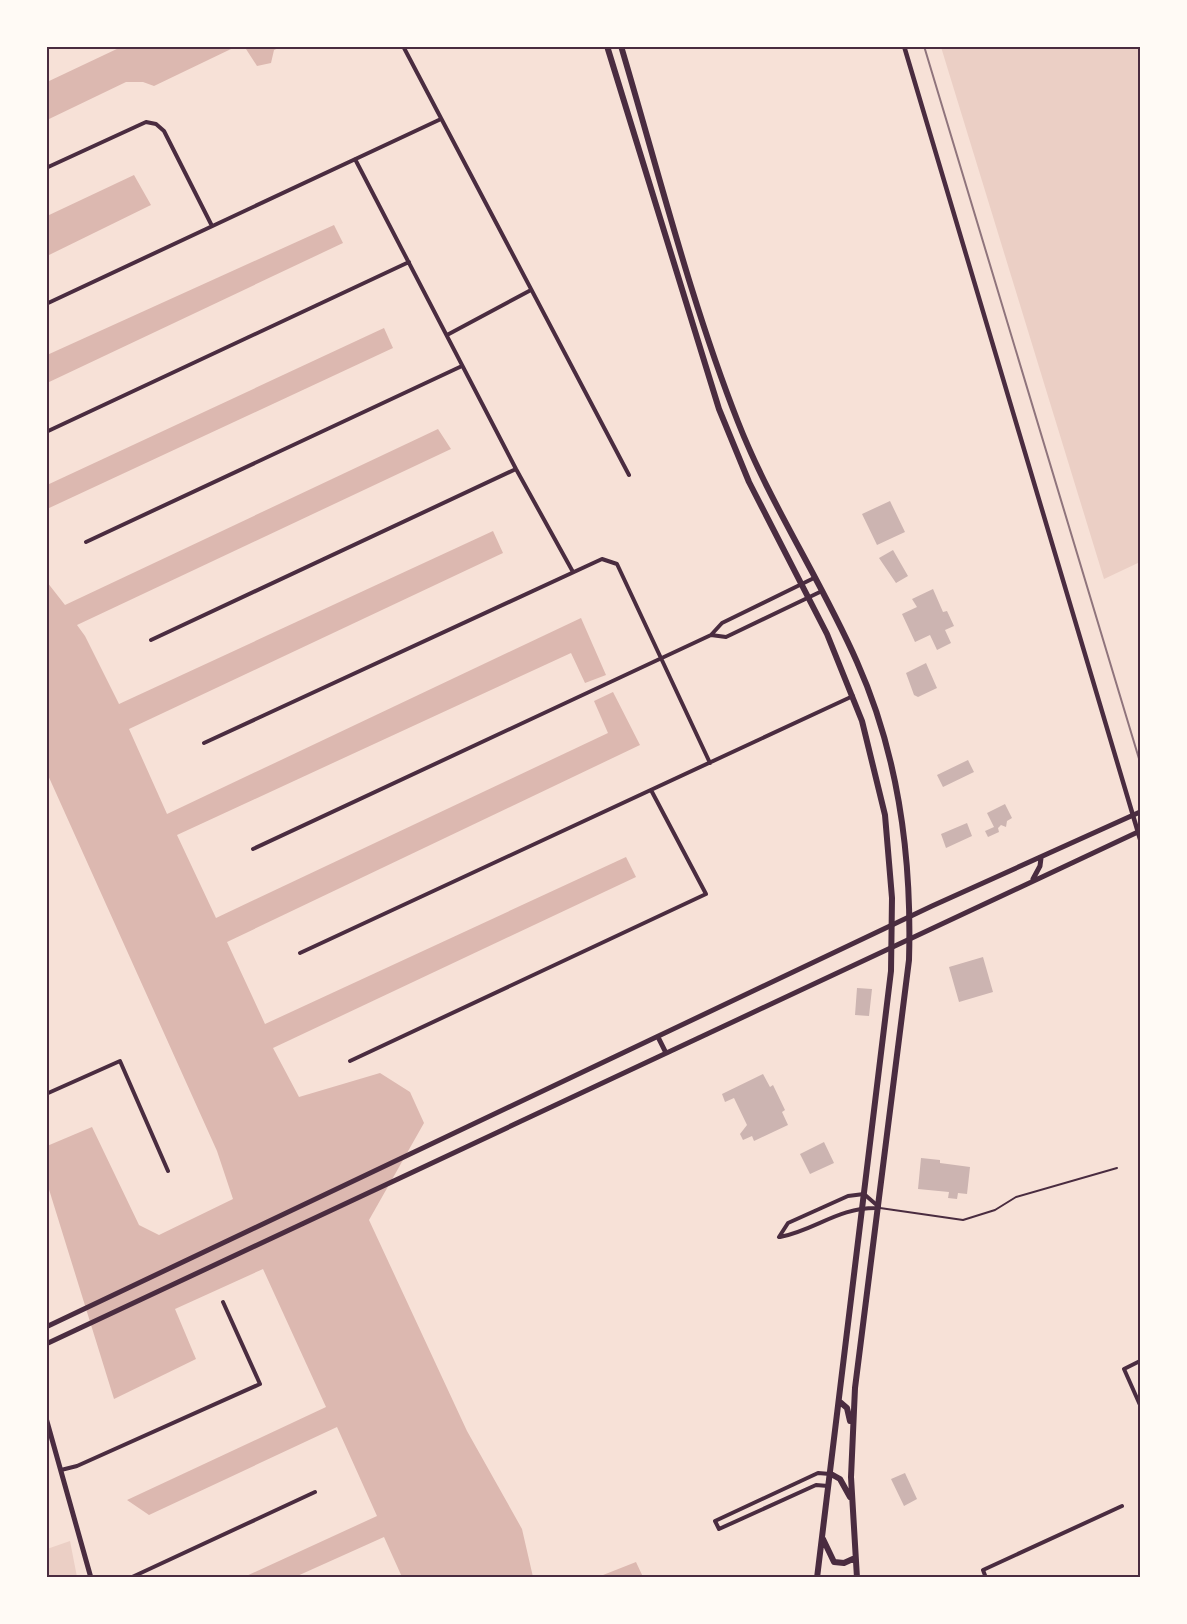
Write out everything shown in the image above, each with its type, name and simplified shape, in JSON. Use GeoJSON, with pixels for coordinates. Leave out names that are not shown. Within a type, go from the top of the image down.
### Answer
{"type":"FeatureCollection","features":[{"type":"Feature","properties":{"kind":"main road"},"geometry":{"type":"LineString","coordinates":[[607,46],[703,363],[749,482],[809,597],[853,695],[869,744],[885,815],[890,870],[891,971],[817,1578]]}},
{"type":"Feature","properties":{"kind":"main road"},"geometry":{"type":"LineString","coordinates":[[621,46],[716,360],[745,438],[858,664],[886,741],[902,814],[910,938],[907,987],[880,1208],[857,1367],[851,1456],[857,1578]]}},
{"type":"Feature","properties":{"kind":"main road"},"geometry":{"type":"LineString","coordinates":[[728,431],[745,438]]}},
{"type":"Feature","properties":{"kind":"main road"},"geometry":{"type":"LineString","coordinates":[[46,1327],[910,918],[1140,812]]}},
{"type":"Feature","properties":{"kind":"main road"},"geometry":{"type":"LineString","coordinates":[[46,1344],[1139,831]]}},
{"type":"Feature","properties":{"kind":"main road"},"geometry":{"type":"LineString","coordinates":[[1032,880],[1040,866],[1041,858]]}},
{"type":"Feature","properties":{"kind":"main road"},"geometry":{"type":"LineString","coordinates":[[658,1037],[666,1053]]}},
{"type":"Feature","properties":{"kind":"main road"},"geometry":{"type":"LineString","coordinates":[[840,1402],[847,1408],[852,1430]]}},
{"type":"Feature","properties":{"kind":"main road"},"geometry":{"type":"LineString","coordinates":[[46,1418],[91,1578]]}},
{"type":"Feature","properties":{"kind":"main road"},"geometry":{"type":"LineString","coordinates":[[831,1474],[840,1479],[852,1500]]}},
{"type":"Feature","properties":{"kind":"main road"},"geometry":{"type":"LineString","coordinates":[[823,1538],[834,1562],[844,1563],[855,1558]]}},
{"type":"Feature","properties":{"kind":"street"},"geometry":{"type":"LineString","coordinates":[[402,46],[629,475]]}},
{"type":"Feature","properties":{"kind":"street"},"geometry":{"type":"LineString","coordinates":[[904,46],[1140,839]]}},
{"type":"Feature","properties":{"kind":"street"},"geometry":{"type":"LineString","coordinates":[[46,304],[441,119]]}},
{"type":"Feature","properties":{"kind":"street"},"geometry":{"type":"LineString","coordinates":[[46,168],[146,122],[156,124],[164,131],[212,226]]}},
{"type":"Feature","properties":{"kind":"street"},"geometry":{"type":"LineString","coordinates":[[355,159],[516,469],[573,572]]}},
{"type":"Feature","properties":{"kind":"street"},"geometry":{"type":"LineString","coordinates":[[46,432],[409,262]]}},
{"type":"Feature","properties":{"kind":"street"},"geometry":{"type":"LineString","coordinates":[[447,335],[531,290]]}},
{"type":"Feature","properties":{"kind":"street"},"geometry":{"type":"LineString","coordinates":[[86,542],[462,366]]}},
{"type":"Feature","properties":{"kind":"street"},"geometry":{"type":"LineString","coordinates":[[151,640],[516,469]]}},
{"type":"Feature","properties":{"kind":"street"},"geometry":{"type":"LineString","coordinates":[[204,743],[602,559],[616,564],[710,763]]}},
{"type":"Feature","properties":{"kind":"street"},"geometry":{"type":"LineString","coordinates":[[254,849],[711,635],[722,623],[814,579]]}},
{"type":"Feature","properties":{"kind":"street"},"geometry":{"type":"LineString","coordinates":[[711,635],[726,637],[822,591]]}},
{"type":"Feature","properties":{"kind":"street"},"geometry":{"type":"LineString","coordinates":[[300,953],[853,695]]}},
{"type":"Feature","properties":{"kind":"street"},"geometry":{"type":"LineString","coordinates":[[350,1060],[706,894],[651,790]]}},
{"type":"Feature","properties":{"kind":"street"},"geometry":{"type":"LineString","coordinates":[[46,1094],[120,1060],[168,1171]]}},
{"type":"Feature","properties":{"kind":"street"},"geometry":{"type":"LineString","coordinates":[[864,1194],[880,1208],[862,1207],[840,1212],[791,1235],[779,1237],[788,1223],[848,1196],[864,1194]]}},
{"type":"Feature","properties":{"kind":"street"},"geometry":{"type":"LineString","coordinates":[[60,1471],[77,1466],[260,1384],[223,1302]]}},
{"type":"Feature","properties":{"kind":"street"},"geometry":{"type":"LineString","coordinates":[[1140,1361],[1124,1369],[1140,1406]]}},
{"type":"Feature","properties":{"kind":"street"},"geometry":{"type":"LineString","coordinates":[[829,1486],[816,1485],[719,1529],[715,1521],[818,1473],[831,1474]]}},
{"type":"Feature","properties":{"kind":"street"},"geometry":{"type":"LineString","coordinates":[[130,1578],[315,1492]]}},
{"type":"Feature","properties":{"kind":"street"},"geometry":{"type":"LineString","coordinates":[[986,1578],[983,1570],[1122,1506]]}},
{"type":"Feature","properties":{"kind":"lane"},"geometry":{"type":"LineString","coordinates":[[880,1208],[963,1220],[995,1210],[1016,1197],[1117,1168]]}},
{"type":"Feature","properties":{"kind":"shaded area"},"geometry":{"type":"Polygon","coordinates":[[[121,47],[281,47],[274,50],[271,63],[257,66],[246,49],[231,49],[154,86],[143,82],[126,82],[47,120],[47,82],[121,47]]]}},
{"type":"Feature","properties":{"kind":"shaded area"},"geometry":{"type":"Polygon","coordinates":[[[941,47],[1140,47],[1140,562],[1104,579],[941,47]]]}},
{"type":"Feature","properties":{"kind":"shaded area"},"geometry":{"type":"Polygon","coordinates":[[[134,175],[151,205],[47,256],[47,216],[134,175]]]}},
{"type":"Feature","properties":{"kind":"shaded area"},"geometry":{"type":"Polygon","coordinates":[[[334,225],[343,243],[47,383],[47,355],[334,225]]]}},
{"type":"Feature","properties":{"kind":"shaded area"},"geometry":{"type":"Polygon","coordinates":[[[384,328],[393,348],[47,509],[47,485],[384,328]]]}},
{"type":"Feature","properties":{"kind":"shaded area"},"geometry":{"type":"Polygon","coordinates":[[[438,429],[451,449],[77,625],[85,636],[119,704],[493,531],[503,553],[129,729],[167,814],[581,618],[606,675],[585,683],[571,653],[177,835],[216,918],[608,733],[594,701],[613,692],[640,745],[227,942],[265,1024],[626,857],[636,877],[273,1048],[299,1097],[380,1073],[410,1092],[424,1123],[369,1220],[467,1431],[522,1529],[533,1577],[402,1577],[384,1537],[295,1577],[244,1577],[377,1516],[337,1427],[149,1515],[127,1500],[326,1407],[263,1269],[175,1309],[196,1359],[114,1399],[47,1183],[47,1146],[92,1127],[139,1225],[159,1235],[233,1199],[217,1151],[47,773],[47,582],[65,605],[438,429]]]}},
{"type":"Feature","properties":{"kind":"shaded area"},"geometry":{"type":"Polygon","coordinates":[[[70,1541],[77,1577],[47,1577],[47,1549],[70,1541]]]}},
{"type":"Feature","properties":{"kind":"shaded area"},"geometry":{"type":"Polygon","coordinates":[[[636,1562],[643,1577],[598,1577],[636,1562]]]}},
{"type":"Feature","properties":{"kind":"building"},"geometry":{"type":"Polygon","coordinates":[[[890,501],[905,532],[877,545],[862,514],[890,501]]]}},
{"type":"Feature","properties":{"kind":"building"},"geometry":{"type":"Polygon","coordinates":[[[893,550],[908,576],[896,583],[879,558],[893,550]]]}},
{"type":"Feature","properties":{"kind":"building"},"geometry":{"type":"Polygon","coordinates":[[[933,589],[943,612],[947,611],[954,626],[945,630],[951,643],[937,650],[930,635],[915,642],[902,614],[917,607],[912,599],[933,589]]]}},
{"type":"Feature","properties":{"kind":"building"},"geometry":{"type":"Polygon","coordinates":[[[926,663],[937,688],[918,697],[914,695],[906,673],[926,663]]]}},
{"type":"Feature","properties":{"kind":"building"},"geometry":{"type":"Polygon","coordinates":[[[968,760],[974,772],[943,787],[937,775],[968,760]]]}},
{"type":"Feature","properties":{"kind":"building"},"geometry":{"type":"Polygon","coordinates":[[[1005,804],[1012,818],[1007,821],[1006,827],[1001,825],[998,828],[999,832],[988,837],[985,831],[994,827],[987,813],[1005,804]]]}},
{"type":"Feature","properties":{"kind":"building"},"geometry":{"type":"Polygon","coordinates":[[[967,823],[972,836],[946,848],[941,834],[967,823]]]}},
{"type":"Feature","properties":{"kind":"building"},"geometry":{"type":"Polygon","coordinates":[[[983,957],[993,992],[959,1002],[949,967],[983,957]]]}},
{"type":"Feature","properties":{"kind":"building"},"geometry":{"type":"Polygon","coordinates":[[[857,988],[872,989],[869,1016],[855,1015],[857,988]]]}},
{"type":"Feature","properties":{"kind":"building"},"geometry":{"type":"Polygon","coordinates":[[[763,1074],[770,1087],[773,1085],[785,1110],[782,1112],[788,1125],[754,1141],[752,1136],[743,1140],[740,1134],[747,1125],[734,1098],[725,1102],[722,1094],[763,1074]]]}},
{"type":"Feature","properties":{"kind":"building"},"geometry":{"type":"Polygon","coordinates":[[[824,1142],[834,1163],[810,1174],[800,1154],[824,1142]]]}},
{"type":"Feature","properties":{"kind":"building"},"geometry":{"type":"Polygon","coordinates":[[[921,1158],[970,1167],[967,1194],[958,1193],[957,1199],[948,1198],[949,1192],[918,1189],[921,1158]]]}},
{"type":"Feature","properties":{"kind":"building"},"geometry":{"type":"Polygon","coordinates":[[[905,1473],[917,1499],[904,1506],[891,1479],[905,1473]]]}},
{"type":"Feature","properties":{"kind":"railway"},"geometry":{"type":"LineString","coordinates":[[924,46],[1140,762]]}}]}
